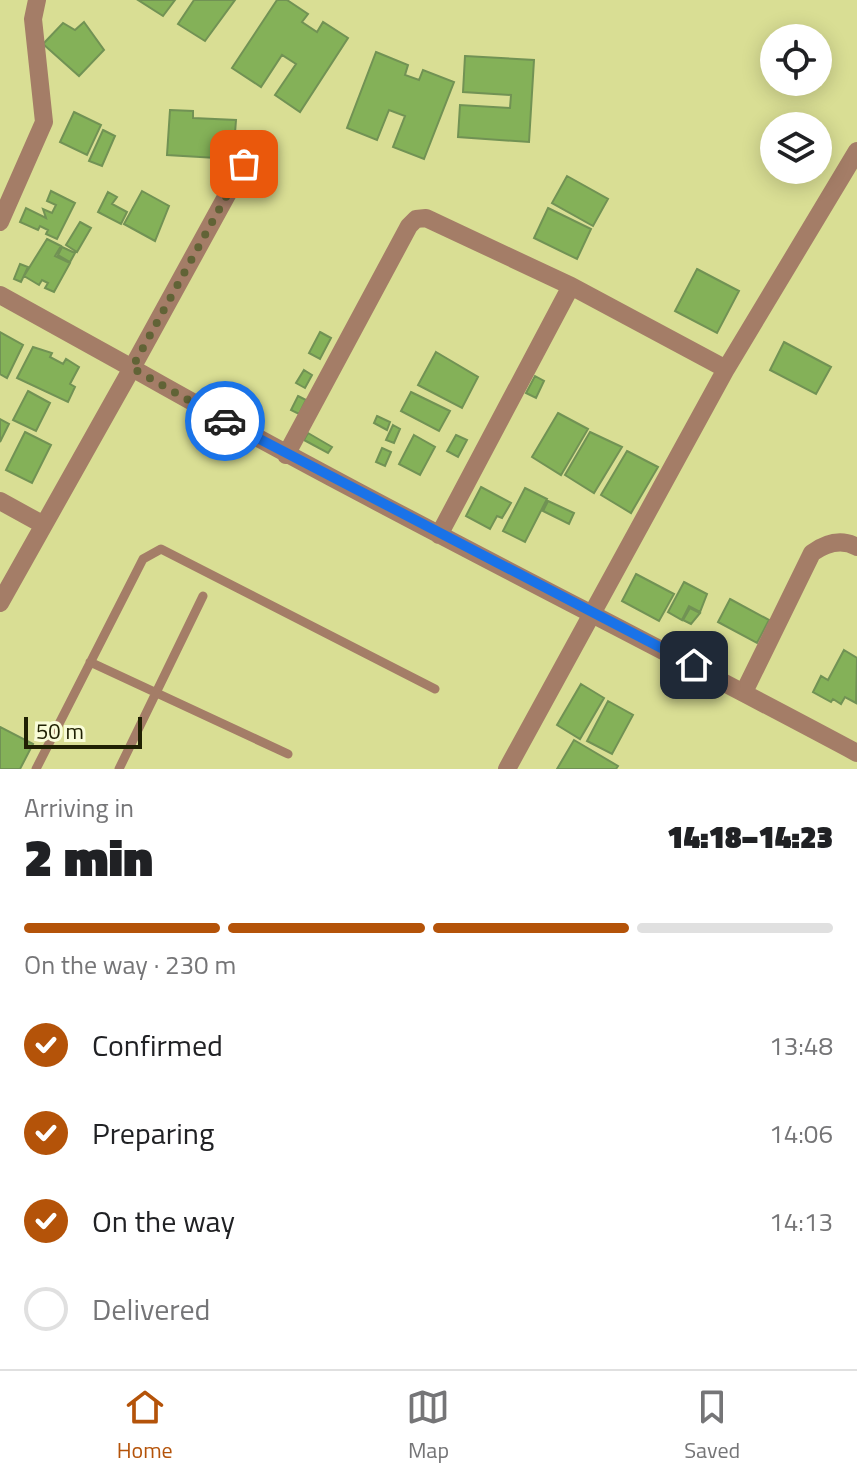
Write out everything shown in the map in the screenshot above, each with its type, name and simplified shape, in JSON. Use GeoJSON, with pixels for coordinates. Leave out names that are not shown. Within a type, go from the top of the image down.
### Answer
{"type":"FeatureCollection","features":[{"type":"Feature","properties":{"kind":"street"},"geometry":{"type":"LineString","coordinates":[[0,222],[44,122],[33,19],[37,0]]}},
{"type":"Feature","properties":{"kind":"street"},"geometry":{"type":"LineString","coordinates":[[507,769],[726,369],[857,151]]}},
{"type":"Feature","properties":{"kind":"street"},"geometry":{"type":"LineString","coordinates":[[0,603],[244,164]]}},
{"type":"Feature","properties":{"kind":"street"},"geometry":{"type":"LineString","coordinates":[[286,455],[409,226],[416,219],[426,218],[571,286],[726,369]]}},
{"type":"Feature","properties":{"kind":"street"},"geometry":{"type":"LineString","coordinates":[[439,535],[571,286]]}},
{"type":"Feature","properties":{"kind":"street"},"geometry":{"type":"LineString","coordinates":[[0,295],[286,455],[593,611],[857,753]]}},
{"type":"Feature","properties":{"kind":"street"},"geometry":{"type":"LineString","coordinates":[[0,501],[42,524]]}},
{"type":"Feature","properties":{"kind":"street"},"geometry":{"type":"LineString","coordinates":[[744,692],[812,553],[825,543],[849,542],[857,547]]}},
{"type":"Feature","properties":{"kind":"lane"},"geometry":{"type":"LineString","coordinates":[[36,769],[143,559],[161,549],[435,689]]}},
{"type":"Feature","properties":{"kind":"lane"},"geometry":{"type":"LineString","coordinates":[[119,769],[203,596]]}},
{"type":"Feature","properties":{"kind":"lane"},"geometry":{"type":"LineString","coordinates":[[90,662],[155,695],[288,754]]}},
{"type":"Feature","properties":{"kind":"building"},"geometry":{"type":"Polygon","coordinates":[[[138,0],[175,0],[163,16],[138,0]]]}},
{"type":"Feature","properties":{"kind":"building"},"geometry":{"type":"Polygon","coordinates":[[[194,0],[235,0],[205,41],[178,24],[194,0]]]}},
{"type":"Feature","properties":{"kind":"building"},"geometry":{"type":"Polygon","coordinates":[[[277,0],[287,0],[308,14],[302,22],[317,32],[323,22],[348,38],[300,112],[275,95],[296,64],[282,55],[261,87],[232,68],[277,0]]]}},
{"type":"Feature","properties":{"kind":"building"},"geometry":{"type":"Polygon","coordinates":[[[84,22],[104,50],[79,76],[43,44],[63,23],[75,30],[84,22]]]}},
{"type":"Feature","properties":{"kind":"building"},"geometry":{"type":"Polygon","coordinates":[[[376,52],[408,65],[405,75],[419,80],[423,70],[454,82],[424,159],[393,147],[405,116],[389,110],[377,140],[347,128],[376,52]]]}},
{"type":"Feature","properties":{"kind":"building"},"geometry":{"type":"Polygon","coordinates":[[[465,56],[534,60],[529,142],[458,137],[460,105],[510,108],[511,95],[463,92],[465,56]]]}},
{"type":"Feature","properties":{"kind":"building"},"geometry":{"type":"Polygon","coordinates":[[[170,110],[193,111],[193,118],[236,120],[233,159],[167,155],[170,110]]]}},
{"type":"Feature","properties":{"kind":"building"},"geometry":{"type":"Polygon","coordinates":[[[74,112],[101,125],[87,155],[60,142],[74,112]]]}},
{"type":"Feature","properties":{"kind":"building"},"geometry":{"type":"Polygon","coordinates":[[[103,130],[115,136],[102,166],[89,161],[103,130]]]}},
{"type":"Feature","properties":{"kind":"building"},"geometry":{"type":"Polygon","coordinates":[[[567,176],[608,199],[593,226],[552,203],[567,176]]]}},
{"type":"Feature","properties":{"kind":"building"},"geometry":{"type":"Polygon","coordinates":[[[51,191],[75,203],[57,239],[46,234],[48,230],[40,226],[38,230],[20,222],[26,208],[46,218],[43,209],[52,213],[56,205],[47,201],[51,191]]]}},
{"type":"Feature","properties":{"kind":"building"},"geometry":{"type":"Polygon","coordinates":[[[142,191],[169,206],[155,241],[124,224],[142,191]]]}},
{"type":"Feature","properties":{"kind":"building"},"geometry":{"type":"Polygon","coordinates":[[[108,192],[117,197],[112,204],[127,212],[121,224],[98,212],[108,192]]]}},
{"type":"Feature","properties":{"kind":"building"},"geometry":{"type":"Polygon","coordinates":[[[548,208],[591,229],[577,259],[534,238],[548,208]]]}},
{"type":"Feature","properties":{"kind":"building"},"geometry":{"type":"Polygon","coordinates":[[[80,222],[91,228],[77,252],[66,245],[80,222]]]}},
{"type":"Feature","properties":{"kind":"building"},"geometry":{"type":"Polygon","coordinates":[[[47,239],[61,246],[55,256],[70,263],[54,292],[45,288],[48,283],[42,280],[39,285],[24,276],[47,239]]]}},
{"type":"Feature","properties":{"kind":"building"},"geometry":{"type":"Polygon","coordinates":[[[62,247],[75,253],[70,262],[58,255],[62,247]]]}},
{"type":"Feature","properties":{"kind":"building"},"geometry":{"type":"Polygon","coordinates":[[[20,264],[28,267],[21,282],[14,279],[20,264]]]}},
{"type":"Feature","properties":{"kind":"building"},"geometry":{"type":"Polygon","coordinates":[[[697,269],[739,291],[717,333],[675,311],[697,269]]]}},
{"type":"Feature","properties":{"kind":"building"},"geometry":{"type":"Polygon","coordinates":[[[0,332],[23,345],[7,378],[0,374],[0,332]]]}},
{"type":"Feature","properties":{"kind":"building"},"geometry":{"type":"Polygon","coordinates":[[[320,332],[331,338],[320,359],[309,353],[320,332]]]}},
{"type":"Feature","properties":{"kind":"building"},"geometry":{"type":"Polygon","coordinates":[[[784,342],[831,367],[816,394],[770,370],[784,342]]]}},
{"type":"Feature","properties":{"kind":"building"},"geometry":{"type":"Polygon","coordinates":[[[33,347],[52,353],[50,357],[63,364],[66,359],[79,367],[70,384],[75,387],[68,402],[17,378],[33,347]]]}},
{"type":"Feature","properties":{"kind":"building"},"geometry":{"type":"Polygon","coordinates":[[[436,352],[478,377],[462,408],[418,385],[436,352]]]}},
{"type":"Feature","properties":{"kind":"building"},"geometry":{"type":"Polygon","coordinates":[[[304,370],[312,375],[305,388],[296,383],[304,370]]]}},
{"type":"Feature","properties":{"kind":"building"},"geometry":{"type":"Polygon","coordinates":[[[535,376],[544,381],[536,398],[526,393],[535,376]]]}},
{"type":"Feature","properties":{"kind":"building"},"geometry":{"type":"Polygon","coordinates":[[[28,391],[50,403],[36,431],[13,420],[28,391]]]}},
{"type":"Feature","properties":{"kind":"building"},"geometry":{"type":"Polygon","coordinates":[[[411,392],[450,411],[439,431],[401,411],[411,392]]]}},
{"type":"Feature","properties":{"kind":"building"},"geometry":{"type":"Polygon","coordinates":[[[298,396],[306,400],[299,414],[291,410],[298,396]]]}},
{"type":"Feature","properties":{"kind":"building"},"geometry":{"type":"Polygon","coordinates":[[[558,413],[588,429],[561,475],[532,457],[558,413]]]}},
{"type":"Feature","properties":{"kind":"building"},"geometry":{"type":"Polygon","coordinates":[[[377,416],[390,422],[387,430],[374,423],[377,416]]]}},
{"type":"Feature","properties":{"kind":"building"},"geometry":{"type":"Polygon","coordinates":[[[0,419],[9,424],[0,442],[0,419]]]}},
{"type":"Feature","properties":{"kind":"building"},"geometry":{"type":"Polygon","coordinates":[[[393,425],[400,429],[394,443],[386,440],[393,425]]]}},
{"type":"Feature","properties":{"kind":"building"},"geometry":{"type":"Polygon","coordinates":[[[25,432],[51,445],[32,483],[6,470],[25,432]]]}},
{"type":"Feature","properties":{"kind":"building"},"geometry":{"type":"Polygon","coordinates":[[[590,432],[622,447],[594,493],[565,475],[590,432]]]}},
{"type":"Feature","properties":{"kind":"building"},"geometry":{"type":"Polygon","coordinates":[[[308,433],[332,447],[328,453],[304,440],[308,433]]]}},
{"type":"Feature","properties":{"kind":"building"},"geometry":{"type":"Polygon","coordinates":[[[414,435],[435,447],[420,475],[399,464],[414,435]]]}},
{"type":"Feature","properties":{"kind":"building"},"geometry":{"type":"Polygon","coordinates":[[[456,435],[467,440],[458,457],[447,451],[456,435]]]}},
{"type":"Feature","properties":{"kind":"building"},"geometry":{"type":"Polygon","coordinates":[[[382,448],[391,452],[385,466],[376,462],[382,448]]]}},
{"type":"Feature","properties":{"kind":"building"},"geometry":{"type":"Polygon","coordinates":[[[627,451],[658,467],[631,513],[601,495],[627,451]]]}},
{"type":"Feature","properties":{"kind":"building"},"geometry":{"type":"Polygon","coordinates":[[[481,487],[511,503],[502,518],[497,516],[490,529],[466,516],[481,487]]]}},
{"type":"Feature","properties":{"kind":"building"},"geometry":{"type":"Polygon","coordinates":[[[525,488],[547,499],[525,542],[503,531],[525,488]]]}},
{"type":"Feature","properties":{"kind":"building"},"geometry":{"type":"Polygon","coordinates":[[[548,501],[574,513],[569,524],[543,511],[548,501]]]}},
{"type":"Feature","properties":{"kind":"building"},"geometry":{"type":"Polygon","coordinates":[[[636,574],[674,594],[659,621],[622,601],[636,574]]]}},
{"type":"Feature","properties":{"kind":"building"},"geometry":{"type":"Polygon","coordinates":[[[684,582],[707,594],[700,612],[689,606],[682,620],[668,612],[684,582]]]}},
{"type":"Feature","properties":{"kind":"building"},"geometry":{"type":"Polygon","coordinates":[[[730,599],[769,620],[757,643],[718,622],[730,599]]]}},
{"type":"Feature","properties":{"kind":"building"},"geometry":{"type":"Polygon","coordinates":[[[690,608],[700,613],[691,624],[683,620],[690,608]]]}},
{"type":"Feature","properties":{"kind":"building"},"geometry":{"type":"Polygon","coordinates":[[[844,650],[857,658],[856,703],[845,697],[841,704],[833,699],[831,702],[813,692],[821,676],[828,680],[844,650]]]}},
{"type":"Feature","properties":{"kind":"building"},"geometry":{"type":"Polygon","coordinates":[[[581,684],[604,698],[580,739],[557,725],[581,684]]]}},
{"type":"Feature","properties":{"kind":"building"},"geometry":{"type":"Polygon","coordinates":[[[608,701],[633,715],[612,754],[587,741],[608,701]]]}},
{"type":"Feature","properties":{"kind":"building"},"geometry":{"type":"Polygon","coordinates":[[[0,727],[33,744],[20,769],[0,769],[0,727]]]}},
{"type":"Feature","properties":{"kind":"building"},"geometry":{"type":"Polygon","coordinates":[[[574,740],[618,766],[616,769],[557,769],[574,740]]]}},
{"type":"Feature","properties":{"kind":"way so far"},"geometry":{"type":"LineString","coordinates":[[225,421],[132,368],[244,164]]}},
{"type":"Feature","properties":{"kind":"route"},"geometry":{"type":"LineString","coordinates":[[225,421],[694,665]]}}]}
